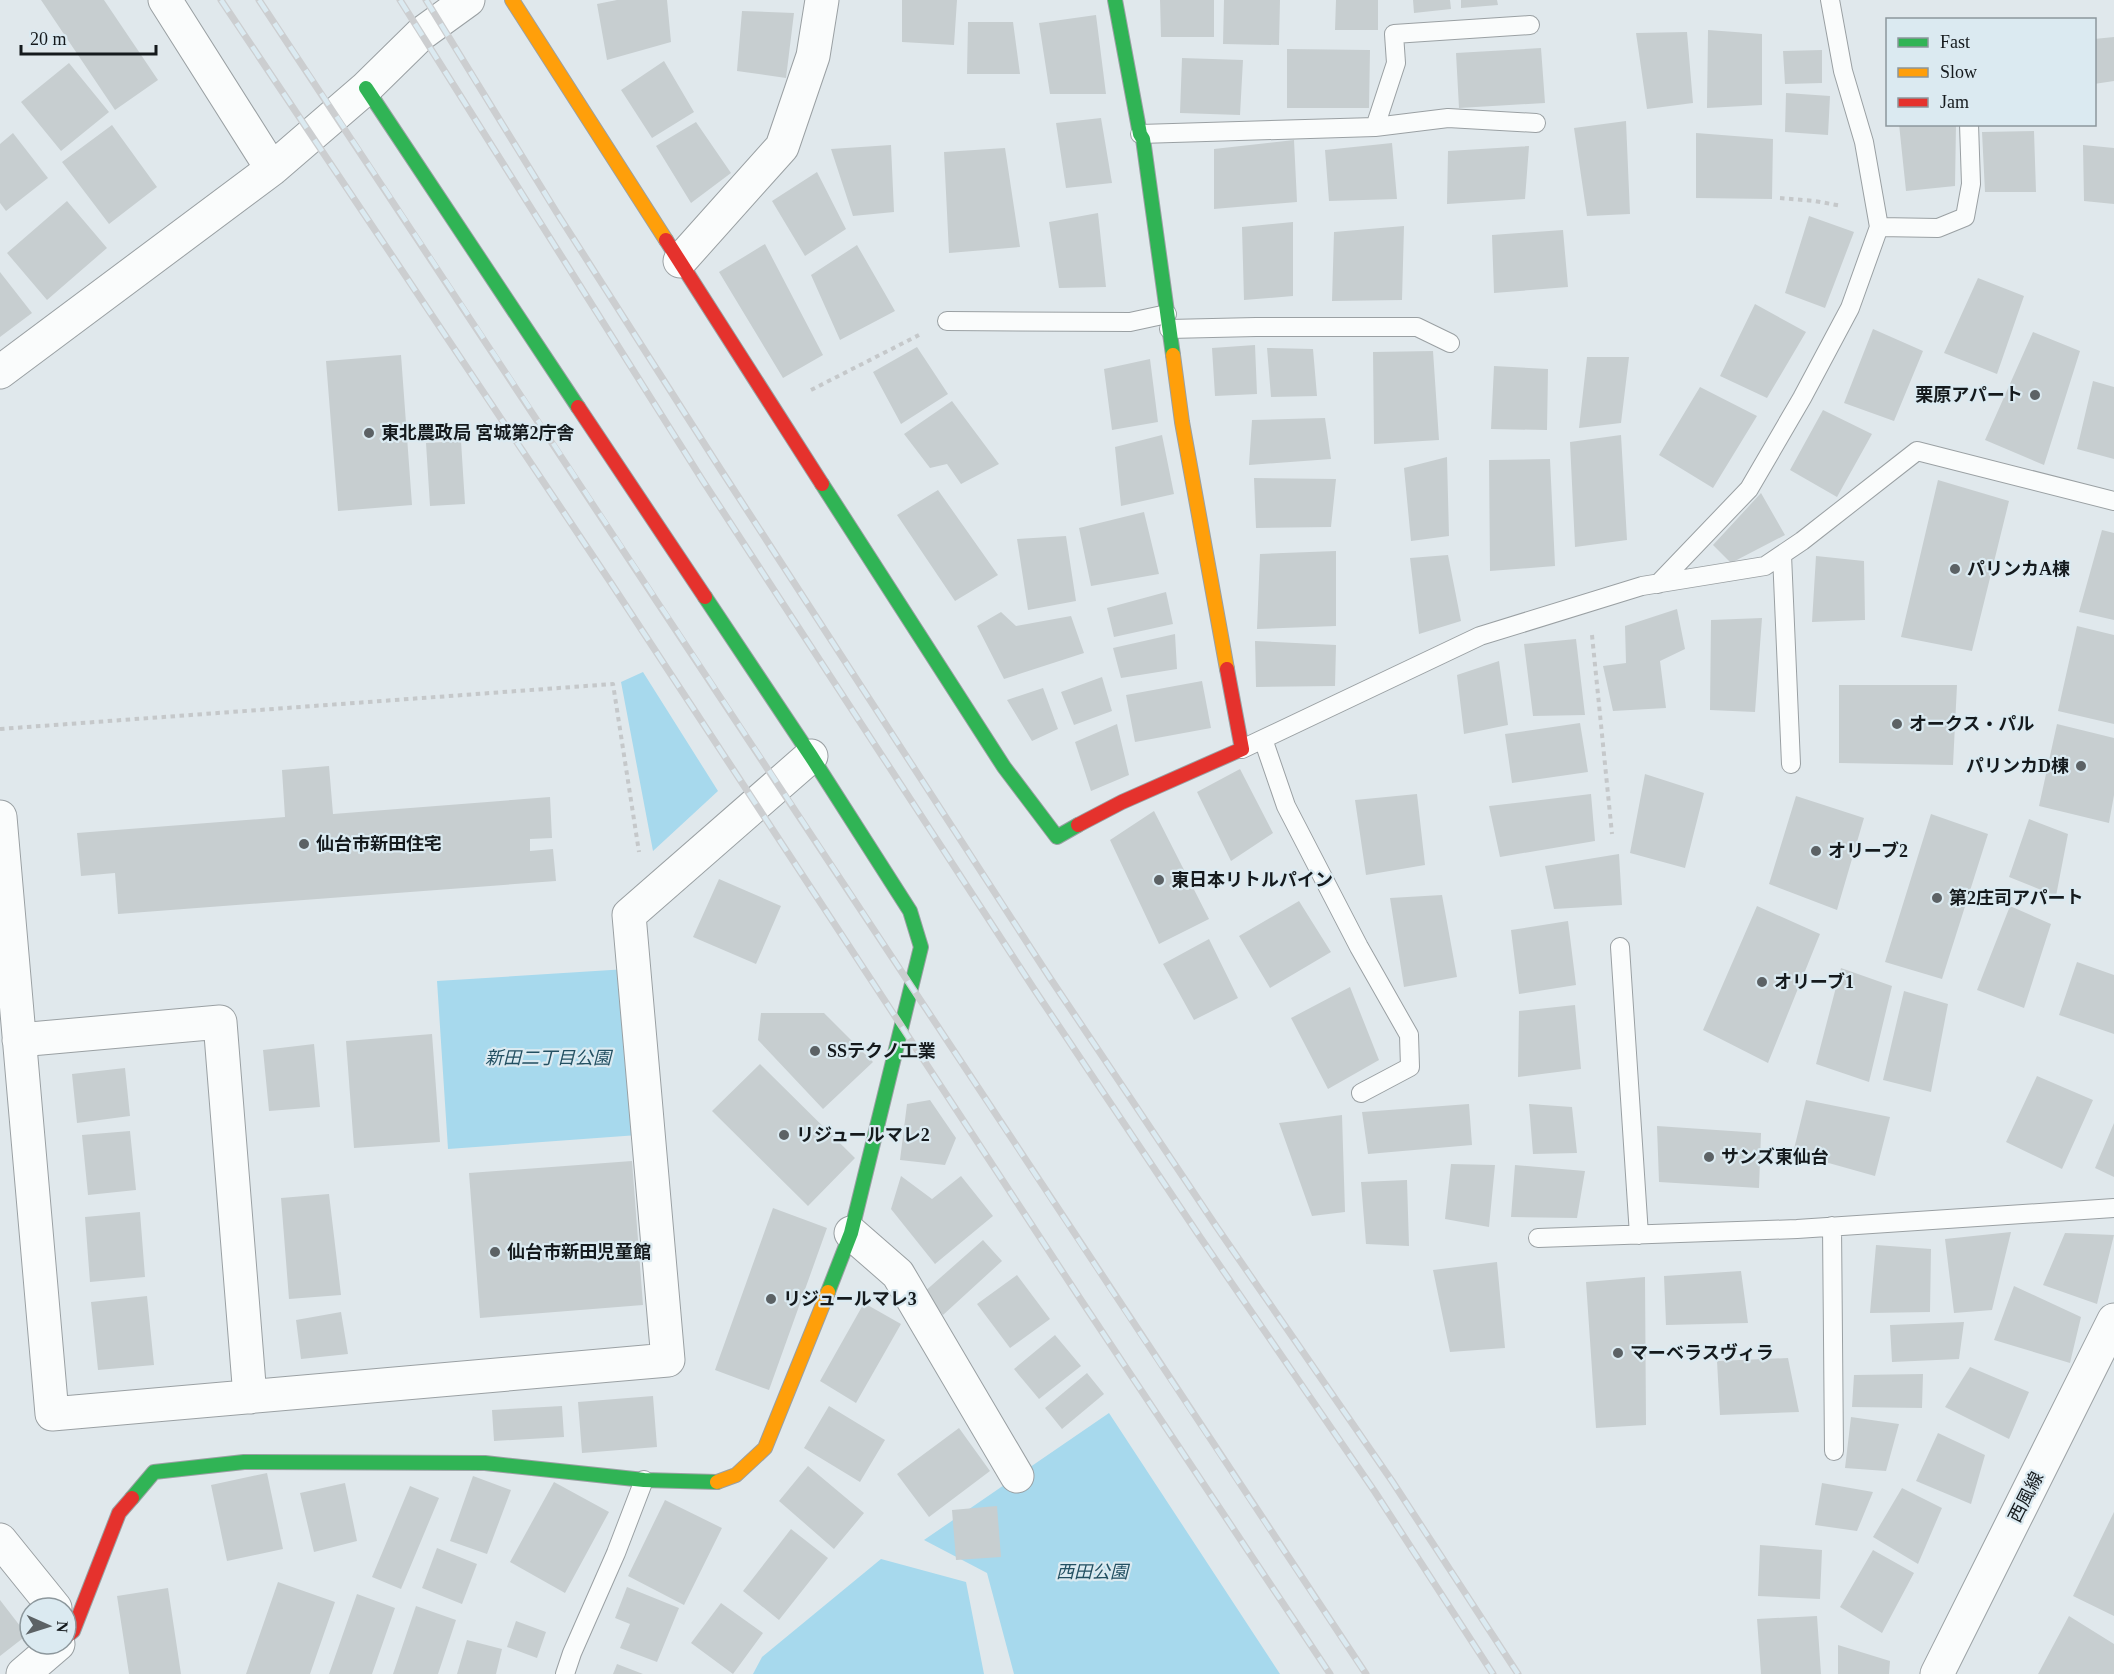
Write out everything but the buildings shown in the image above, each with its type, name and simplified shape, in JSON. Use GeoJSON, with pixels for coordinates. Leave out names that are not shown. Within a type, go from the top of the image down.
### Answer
{"type":"FeatureCollection","features":[{"type":"Feature","properties":{"kind":"street"},"geometry":{"type":"LineString","coordinates":[[165,0],[272,169]]}},
{"type":"Feature","properties":{"kind":"street"},"geometry":{"type":"LineString","coordinates":[[0,372],[272,169],[366,88],[420,34],[468,0]]}},
{"type":"Feature","properties":{"kind":"street"},"geometry":{"type":"LineString","coordinates":[[512,0],[1004,767],[1057,837],[1122,802],[1242,749],[1182,422],[1143,139],[1140,134],[1116,0]]}},
{"type":"Feature","properties":{"kind":"street"},"geometry":{"type":"LineString","coordinates":[[680,261],[782,147],[813,56],[822,0]]}},
{"type":"Feature","properties":{"kind":"street"},"geometry":{"type":"LineString","coordinates":[[78,1602],[100,1560],[119,1513],[154,1472],[244,1462],[485,1463],[644,1480],[714,1483],[736,1475],[765,1448],[851,1233],[921,947],[910,911],[811,756],[366,88]]}},
{"type":"Feature","properties":{"kind":"street"},"geometry":{"type":"LineString","coordinates":[[0,817],[52,1414],[668,1360],[629,915],[811,756]]}},
{"type":"Feature","properties":{"kind":"street"},"geometry":{"type":"LineString","coordinates":[[19,1040],[220,1022],[250,1397]]}},
{"type":"Feature","properties":{"kind":"street"},"geometry":{"type":"LineString","coordinates":[[851,1233],[898,1274],[1017,1476]]}},
{"type":"Feature","properties":{"kind":"street","name":"西風線"},"geometry":{"type":"LineString","coordinates":[[1937,1674],[2114,1320]]}},
{"type":"Feature","properties":{"kind":"street"},"geometry":{"type":"LineString","coordinates":[[0,1540],[41,1596]]}},
{"type":"Feature","properties":{"kind":"street"},"geometry":{"type":"LineString","coordinates":[[23,1674],[39,1656]]}},
{"type":"Feature","properties":{"kind":"lane"},"geometry":{"type":"LineString","coordinates":[[1658,584],[1749,489],[1802,398],[1850,308],[1878,220],[1864,142],[1843,71],[1830,0]]}},
{"type":"Feature","properties":{"kind":"lane"},"geometry":{"type":"LineString","coordinates":[[1375,127],[1396,63],[1394,34],[1530,25]]}},
{"type":"Feature","properties":{"kind":"lane"},"geometry":{"type":"LineString","coordinates":[[1140,134],[1375,127],[1448,118],[1536,123]]}},
{"type":"Feature","properties":{"kind":"lane"},"geometry":{"type":"LineString","coordinates":[[1878,220],[1938,228],[1965,217],[1971,184],[1969,126]]}},
{"type":"Feature","properties":{"kind":"lane"},"geometry":{"type":"LineString","coordinates":[[947,321],[1168,321],[1256,327],[1417,327],[1450,343]]}},
{"type":"Feature","properties":{"kind":"lane"},"geometry":{"type":"LineString","coordinates":[[1242,749],[1480,636],[1642,586],[1765,566],[1917,451],[2114,501]]}},
{"type":"Feature","properties":{"kind":"lane"},"geometry":{"type":"LineString","coordinates":[[1782,555],[1791,764]]}},
{"type":"Feature","properties":{"kind":"lane"},"geometry":{"type":"LineString","coordinates":[[1263,739],[1286,806],[1359,946],[1409,1035],[1410,1067],[1361,1093]]}},
{"type":"Feature","properties":{"kind":"lane"},"geometry":{"type":"LineString","coordinates":[[1620,947],[1639,1235]]}},
{"type":"Feature","properties":{"kind":"lane"},"geometry":{"type":"LineString","coordinates":[[1538,1238],[1832,1227],[2114,1208]]}},
{"type":"Feature","properties":{"kind":"lane"},"geometry":{"type":"LineString","coordinates":[[1832,1227],[1834,1451]]}},
{"type":"Feature","properties":{"kind":"lane"},"geometry":{"type":"LineString","coordinates":[[565,1674],[644,1480]]}},
{"type":"Feature","properties":{"kind":"path"},"geometry":{"type":"LineString","coordinates":[[1780,198],[1815,201],[1878,220]]}},
{"type":"Feature","properties":{"kind":"path"},"geometry":{"type":"LineString","coordinates":[[775,410],[847,370],[947,321]]}},
{"type":"Feature","properties":{"kind":"path"},"geometry":{"type":"LineString","coordinates":[[1589,603],[1612,834]]}},
{"type":"Feature","properties":{"kind":"path"},"geometry":{"type":"LineString","coordinates":[[0,729],[613,684],[647,900]]}},
{"type":"Feature","properties":{"kind":"green space"},"geometry":{"type":"Polygon","coordinates":[[[643,672],[718,791],[653,851],[621,682],[643,672]]]}},
{"type":"Feature","properties":{"kind":"green space","name":"新田二丁目公園"},"geometry":{"type":"Polygon","coordinates":[[[627,969],[638,1135],[448,1149],[437,981],[627,969]]]}},
{"type":"Feature","properties":{"kind":"green space","name":"西田公園"},"geometry":{"type":"Polygon","coordinates":[[[1109,1413],[1280,1674],[1014,1674],[987,1573],[924,1540],[1109,1413]]]}},
{"type":"Feature","properties":{"kind":"green space"},"geometry":{"type":"Polygon","coordinates":[[[881,1559],[966,1582],[984,1674],[753,1674],[762,1657],[881,1559]]]}},
{"type":"Feature","properties":{"kind":"railway"},"geometry":{"type":"LineString","coordinates":[[221,0],[611,583],[1081,1300],[1330,1674]]}},
{"type":"Feature","properties":{"kind":"railway"},"geometry":{"type":"LineString","coordinates":[[259,0],[1366,1674]]}},
{"type":"Feature","properties":{"kind":"railway"},"geometry":{"type":"LineString","coordinates":[[400,0],[703,481],[1034,989],[1375,1492],[1493,1674]]}},
{"type":"Feature","properties":{"kind":"railway"},"geometry":{"type":"LineString","coordinates":[[426,0],[557,213],[1050,978],[1216,1226],[1392,1481],[1518,1674]]}},
{"type":"Feature","properties":{"kind":"traffic: fast"},"geometry":{"type":"LineString","coordinates":[[1115,0],[1140,134],[1143,139],[1173,355]]}},
{"type":"Feature","properties":{"kind":"traffic: fast"},"geometry":{"type":"LineString","coordinates":[[366,88],[578,407]]}},
{"type":"Feature","properties":{"kind":"traffic: fast"},"geometry":{"type":"LineString","coordinates":[[822,484],[1004,767],[1057,837],[1078,825]]}},
{"type":"Feature","properties":{"kind":"traffic: fast"},"geometry":{"type":"LineString","coordinates":[[705,597],[811,756],[910,911],[921,947],[851,1233],[828,1292]]}},
{"type":"Feature","properties":{"kind":"traffic: fast"},"geometry":{"type":"LineString","coordinates":[[132,1498],[154,1472],[244,1462],[485,1463],[644,1480],[717,1482]]}},
{"type":"Feature","properties":{"kind":"traffic: slow"},"geometry":{"type":"LineString","coordinates":[[512,0],[666,240]]}},
{"type":"Feature","properties":{"kind":"traffic: slow"},"geometry":{"type":"LineString","coordinates":[[1173,355],[1182,422],[1227,669]]}},
{"type":"Feature","properties":{"kind":"traffic: slow"},"geometry":{"type":"LineString","coordinates":[[717,1482],[736,1475],[765,1448],[828,1292]]}},
{"type":"Feature","properties":{"kind":"traffic: jam"},"geometry":{"type":"LineString","coordinates":[[666,240],[822,484]]}},
{"type":"Feature","properties":{"kind":"traffic: jam"},"geometry":{"type":"LineString","coordinates":[[578,407],[705,597]]}},
{"type":"Feature","properties":{"kind":"traffic: jam"},"geometry":{"type":"LineString","coordinates":[[1078,825],[1122,802],[1242,749],[1227,669]]}},
{"type":"Feature","properties":{"kind":"traffic: jam"},"geometry":{"type":"LineString","coordinates":[[78,1618],[119,1513],[132,1498]]}},
{"type":"Feature","properties":{"kind":"place","name":"栗原アパート"},"geometry":{"type":"Point","coordinates":[2035,395]}},
{"type":"Feature","properties":{"kind":"place","name":"東北農政局 宮城第2庁舎"},"geometry":{"type":"Point","coordinates":[369,433]}},
{"type":"Feature","properties":{"kind":"place","name":"パリンカA棟"},"geometry":{"type":"Point","coordinates":[1955,569]}},
{"type":"Feature","properties":{"kind":"place","name":"オークス・パル"},"geometry":{"type":"Point","coordinates":[1897,724]}},
{"type":"Feature","properties":{"kind":"place","name":"パリンカD棟"},"geometry":{"type":"Point","coordinates":[2081,766]}},
{"type":"Feature","properties":{"kind":"place","name":"仙台市新田住宅"},"geometry":{"type":"Point","coordinates":[304,844]}},
{"type":"Feature","properties":{"kind":"place","name":"オリーブ2"},"geometry":{"type":"Point","coordinates":[1816,851]}},
{"type":"Feature","properties":{"kind":"place","name":"東日本リトルパイン"},"geometry":{"type":"Point","coordinates":[1159,880]}},
{"type":"Feature","properties":{"kind":"place","name":"第2庄司アパート"},"geometry":{"type":"Point","coordinates":[1937,898]}},
{"type":"Feature","properties":{"kind":"place","name":"オリーブ1"},"geometry":{"type":"Point","coordinates":[1762,982]}},
{"type":"Feature","properties":{"kind":"place","name":"SSテクノ工業"},"geometry":{"type":"Point","coordinates":[815,1051]}},
{"type":"Feature","properties":{"kind":"place","name":"リジュールマレ2"},"geometry":{"type":"Point","coordinates":[784,1135]}},
{"type":"Feature","properties":{"kind":"place","name":"サンズ東仙台"},"geometry":{"type":"Point","coordinates":[1709,1157]}},
{"type":"Feature","properties":{"kind":"place","name":"仙台市新田児童館"},"geometry":{"type":"Point","coordinates":[495,1252]}},
{"type":"Feature","properties":{"kind":"place","name":"リジュールマレ3"},"geometry":{"type":"Point","coordinates":[771,1299]}},
{"type":"Feature","properties":{"kind":"place","name":"マーベラスヴィラ"},"geometry":{"type":"Point","coordinates":[1618,1353]}}]}
